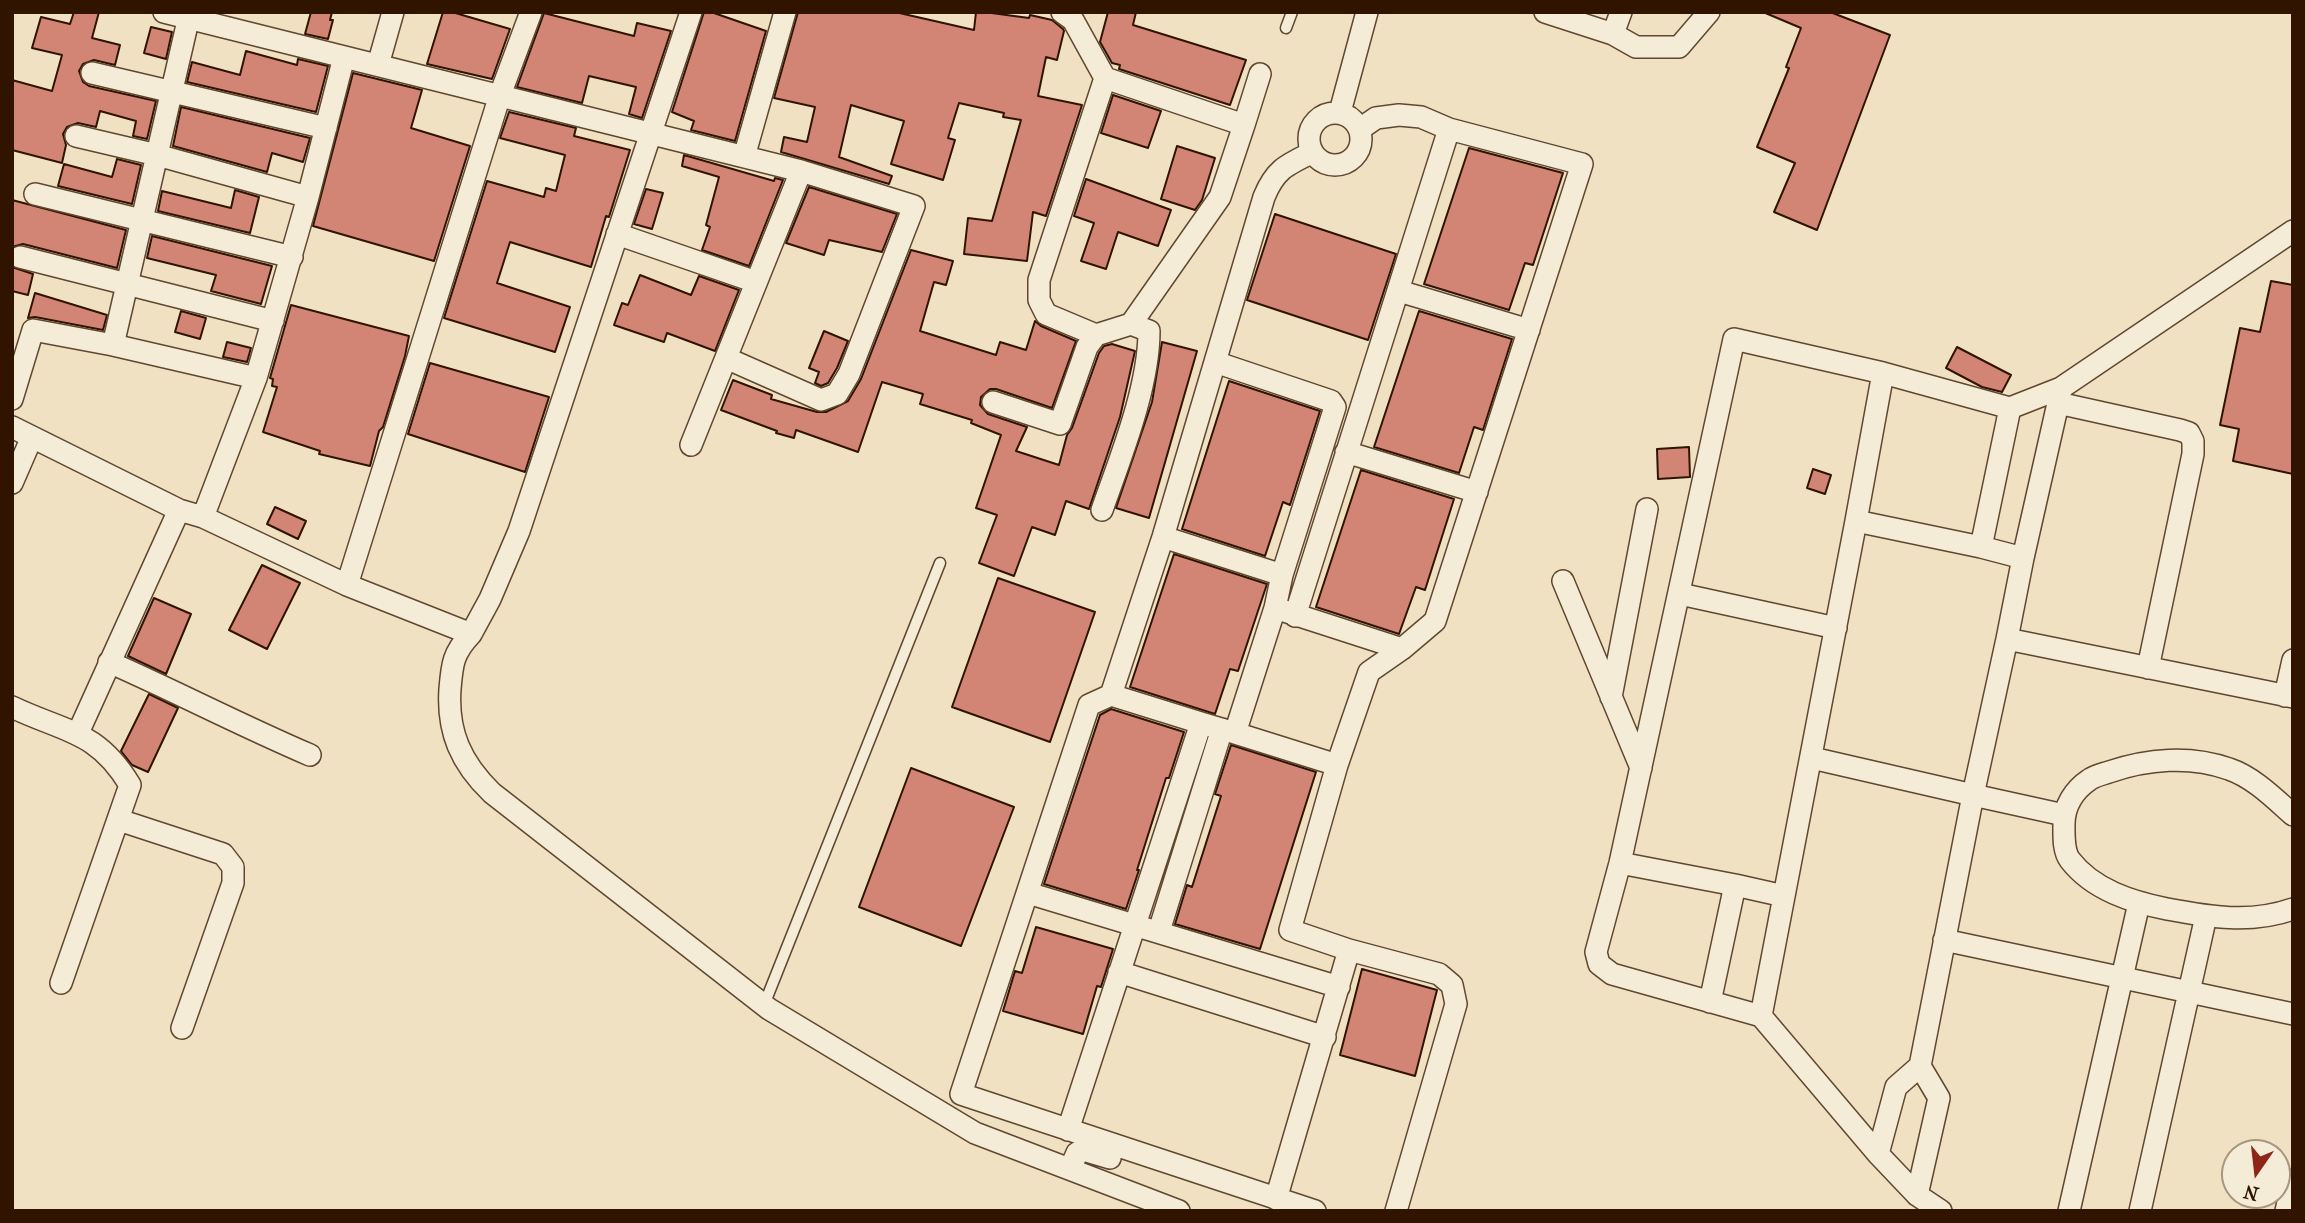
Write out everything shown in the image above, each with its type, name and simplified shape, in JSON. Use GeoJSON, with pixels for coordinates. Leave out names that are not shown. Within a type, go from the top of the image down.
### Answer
{"type":"FeatureCollection","features":[{"type":"Feature","properties":{"kind":"street"},"geometry":{"type":"LineString","coordinates":[[164,12],[189,15],[344,57],[801,171],[914,206],[849,374],[837,394],[821,400],[726,358]]}},
{"type":"Feature","properties":{"kind":"street"},"geometry":{"type":"LineString","coordinates":[[378,65],[393,12]]}},
{"type":"Feature","properties":{"kind":"street"},"geometry":{"type":"LineString","coordinates":[[347,585],[500,96],[531,12]]}},
{"type":"Feature","properties":{"kind":"street"},"geometry":{"type":"LineString","coordinates":[[691,12],[519,531],[491,599],[452,662],[448,714],[456,743],[474,775],[492,793],[764,1005],[975,1133],[1179,1211]]}},
{"type":"Feature","properties":{"kind":"street"},"geometry":{"type":"LineString","coordinates":[[744,157],[785,12]]}},
{"type":"Feature","properties":{"kind":"street"},"geometry":{"type":"LineString","coordinates":[[1062,12],[1073,20],[1105,78],[1244,125]]}},
{"type":"Feature","properties":{"kind":"street"},"geometry":{"type":"LineString","coordinates":[[1340,113],[1367,12]]}},
{"type":"Feature","properties":{"kind":"street"},"geometry":{"type":"LineString","coordinates":[[1545,12],[1613,34],[1636,47],[1679,47],[1709,12]]}},
{"type":"Feature","properties":{"kind":"street"},"geometry":{"type":"LineString","coordinates":[[1613,34],[1621,12]]}},
{"type":"Feature","properties":{"kind":"street"},"geometry":{"type":"LineString","coordinates":[[113,345],[189,15]]}},
{"type":"Feature","properties":{"kind":"street"},"geometry":{"type":"LineString","coordinates":[[203,517],[256,378],[309,197],[344,57]]}},
{"type":"Feature","properties":{"kind":"street"},"geometry":{"type":"LineString","coordinates":[[92,73],[326,128]]}},
{"type":"Feature","properties":{"kind":"street"},"geometry":{"type":"LineString","coordinates":[[993,402],[1060,424],[1087,347],[1096,335],[1131,324],[1220,197],[1260,74]]}},
{"type":"Feature","properties":{"kind":"street"},"geometry":{"type":"LineString","coordinates":[[1096,335],[1046,314],[1039,300],[1039,280],[1105,78]]}},
{"type":"Feature","properties":{"kind":"street"},"geometry":{"type":"LineString","coordinates":[[1328,113],[1340,113],[1352,118],[1360,129],[1362,144],[1354,159],[1339,166],[1323,163],[1311,153],[1308,141],[1310,129],[1317,119],[1328,113]]}},
{"type":"Feature","properties":{"kind":"street"},"geometry":{"type":"LineString","coordinates":[[1360,129],[1376,118],[1399,115],[1421,117],[1449,129],[1582,164],[1436,621],[1369,672],[1337,765],[1290,930],[1349,950],[1439,974],[1452,985],[1456,1004],[1396,1211]]}},
{"type":"Feature","properties":{"kind":"street"},"geometry":{"type":"LineString","coordinates":[[1295,615],[1449,129]]}},
{"type":"Feature","properties":{"kind":"street"},"geometry":{"type":"LineString","coordinates":[[76,136],[157,155],[309,197]]}},
{"type":"Feature","properties":{"kind":"street"},"geometry":{"type":"LineString","coordinates":[[1111,695],[1163,537],[1264,197],[1272,179],[1286,166],[1311,153]]}},
{"type":"Feature","properties":{"kind":"street"},"geometry":{"type":"LineString","coordinates":[[691,445],[801,171]]}},
{"type":"Feature","properties":{"kind":"street"},"geometry":{"type":"LineString","coordinates":[[35,194],[292,257]]}},
{"type":"Feature","properties":{"kind":"street"},"geometry":{"type":"LineString","coordinates":[[1941,1211],[1917,1195],[1878,1154],[1762,1016],[1612,974],[1599,964],[1596,952],[1620,863],[1734,339],[1883,373],[2010,408],[2059,396],[2293,231]]}},
{"type":"Feature","properties":{"kind":"street"},"geometry":{"type":"LineString","coordinates":[[617,234],[756,282]]}},
{"type":"Feature","properties":{"kind":"street"},"geometry":{"type":"LineString","coordinates":[[20,257],[273,321]]}},
{"type":"Feature","properties":{"kind":"street"},"geometry":{"type":"LineString","coordinates":[[1399,290],[1529,330]]}},
{"type":"Feature","properties":{"kind":"street"},"geometry":{"type":"LineString","coordinates":[[1102,510],[1122,451],[1149,353],[1149,331],[1131,324]]}},
{"type":"Feature","properties":{"kind":"street"},"geometry":{"type":"LineString","coordinates":[[12,399],[33,330],[113,345],[256,378]]}},
{"type":"Feature","properties":{"kind":"street"},"geometry":{"type":"LineString","coordinates":[[1159,932],[1228,731],[1275,608],[1282,575],[1335,407],[1331,401],[1215,362]]}},
{"type":"Feature","properties":{"kind":"street"},"geometry":{"type":"LineString","coordinates":[[1762,1016],[1883,373]]}},
{"type":"Feature","properties":{"kind":"street"},"geometry":{"type":"LineString","coordinates":[[1878,1154],[1896,1087],[1920,1066],[1973,795],[2059,396]]}},
{"type":"Feature","properties":{"kind":"street"},"geometry":{"type":"LineString","coordinates":[[2059,396],[2189,433],[2193,441],[2193,454],[2148,668]]}},
{"type":"Feature","properties":{"kind":"street"},"geometry":{"type":"LineString","coordinates":[[1981,547],[2010,408]]}},
{"type":"Feature","properties":{"kind":"street"},"geometry":{"type":"LineString","coordinates":[[12,427],[179,510],[203,517],[347,585],[471,634]]}},
{"type":"Feature","properties":{"kind":"street"},"geometry":{"type":"LineString","coordinates":[[12,483],[32,437]]}},
{"type":"Feature","properties":{"kind":"street"},"geometry":{"type":"LineString","coordinates":[[1346,452],[1477,492]]}},
{"type":"Feature","properties":{"kind":"street"},"geometry":{"type":"LineString","coordinates":[[1611,697],[1647,509]]}},
{"type":"Feature","properties":{"kind":"street"},"geometry":{"type":"LineString","coordinates":[[78,733],[179,510]]}},
{"type":"Feature","properties":{"kind":"street"},"geometry":{"type":"LineString","coordinates":[[1856,521],[2023,558]]}},
{"type":"Feature","properties":{"kind":"street"},"geometry":{"type":"LineString","coordinates":[[1163,537],[1282,575]]}},
{"type":"Feature","properties":{"kind":"street"},"geometry":{"type":"LineString","coordinates":[[1563,581],[1641,768]]}},
{"type":"Feature","properties":{"kind":"street"},"geometry":{"type":"LineString","coordinates":[[1680,594],[1836,628]]}},
{"type":"Feature","properties":{"kind":"street"},"geometry":{"type":"LineString","coordinates":[[1275,608],[1402,649]]}},
{"type":"Feature","properties":{"kind":"street"},"geometry":{"type":"LineString","coordinates":[[2007,639],[2289,697],[2293,660]]}},
{"type":"Feature","properties":{"kind":"street"},"geometry":{"type":"LineString","coordinates":[[109,662],[183,695],[242,726],[310,755]]}},
{"type":"Feature","properties":{"kind":"street"},"geometry":{"type":"LineString","coordinates":[[1315,1211],[961,1094],[1089,705],[1111,695],[1337,765]]}},
{"type":"Feature","properties":{"kind":"street"},"geometry":{"type":"LineString","coordinates":[[14,712],[78,733],[117,763],[130,785],[61,983]]}},
{"type":"Feature","properties":{"kind":"street"},"geometry":{"type":"LineString","coordinates":[[1068,1130],[1201,723]]}},
{"type":"Feature","properties":{"kind":"street"},"geometry":{"type":"LineString","coordinates":[[1812,758],[2064,815]]}},
{"type":"Feature","properties":{"kind":"street"},"geometry":{"type":"LineString","coordinates":[[2293,815],[2259,786],[2230,769],[2192,761],[2155,760],[2090,779],[2070,799],[2064,815],[2064,839],[2068,859],[2105,889],[2138,903],[2206,916],[2254,919],[2293,909]]}},
{"type":"Feature","properties":{"kind":"street"},"geometry":{"type":"LineString","coordinates":[[119,820],[223,854],[233,867],[233,883],[182,1028]]}},
{"type":"Feature","properties":{"kind":"street"},"geometry":{"type":"LineString","coordinates":[[1620,863],[1784,897]]}},
{"type":"Feature","properties":{"kind":"street"},"geometry":{"type":"LineString","coordinates":[[1710,1002],[1735,885]]}},
{"type":"Feature","properties":{"kind":"street"},"geometry":{"type":"LineString","coordinates":[[1028,893],[1339,987]]}},
{"type":"Feature","properties":{"kind":"street"},"geometry":{"type":"LineString","coordinates":[[2069,1211],[2138,903]]}},
{"type":"Feature","properties":{"kind":"street"},"geometry":{"type":"LineString","coordinates":[[2140,1211],[2206,916]]}},
{"type":"Feature","properties":{"kind":"street"},"geometry":{"type":"LineString","coordinates":[[1944,940],[2293,1014]]}},
{"type":"Feature","properties":{"kind":"street"},"geometry":{"type":"LineString","coordinates":[[1276,1199],[1349,950]]}},
{"type":"Feature","properties":{"kind":"street"},"geometry":{"type":"LineString","coordinates":[[1119,972],[1325,1037]]}},
{"type":"Feature","properties":{"kind":"street"},"geometry":{"type":"LineString","coordinates":[[1917,1195],[1939,1097],[1920,1066]]}},
{"type":"Feature","properties":{"kind":"street"},"geometry":{"type":"LineString","coordinates":[[1070,1169],[1077,1153],[1083,1150],[1133,1165],[1138,1161],[1139,1154]]}},
{"type":"Feature","properties":{"kind":"street"},"geometry":{"type":"LineString","coordinates":[[2286,1211],[2293,1180]]}},
{"type":"Feature","properties":{"kind":"lane"},"geometry":{"type":"LineString","coordinates":[[1286,28],[1292,12]]}},
{"type":"Feature","properties":{"kind":"lane"},"geometry":{"type":"LineString","coordinates":[[764,1005],[940,563]]}},
{"type":"Feature","properties":{"kind":"building"},"geometry":{"type":"Polygon","coordinates":[[[74,12],[99,12],[92,38],[120,45],[115,65],[94,60],[83,64],[79,71],[83,82],[89,86],[156,101],[147,139],[133,136],[136,121],[100,111],[96,127],[78,123],[67,127],[63,134],[66,145],[62,163],[12,150],[12,80],[52,91],[62,55],[32,48],[41,17],[70,24],[74,12]]]}},
{"type":"Feature","properties":{"kind":"building"},"geometry":{"type":"Polygon","coordinates":[[[311,12],[332,12],[330,20],[333,20],[328,39],[305,34],[311,12]]]}},
{"type":"Feature","properties":{"kind":"building"},"geometry":{"type":"Polygon","coordinates":[[[443,12],[452,12],[510,29],[492,79],[427,64],[443,12]]]}},
{"type":"Feature","properties":{"kind":"building"},"geometry":{"type":"Polygon","coordinates":[[[704,12],[766,31],[735,141],[691,130],[694,121],[672,112],[704,12]]]}},
{"type":"Feature","properties":{"kind":"building"},"geometry":{"type":"Polygon","coordinates":[[[798,12],[895,12],[974,30],[976,12],[984,12],[1029,18],[1030,15],[1052,20],[1063,29],[1057,60],[1046,57],[1038,96],[1082,105],[1046,216],[1033,212],[1027,261],[964,254],[968,218],[992,221],[1021,120],[1003,117],[1004,113],[959,103],[948,138],[955,140],[943,180],[891,164],[904,121],[851,105],[839,157],[892,176],[889,184],[781,152],[784,137],[807,142],[815,107],[774,98],[798,12]]]}},
{"type":"Feature","properties":{"kind":"building"},"geometry":{"type":"Polygon","coordinates":[[[1108,12],[1136,12],[1133,25],[1246,60],[1230,105],[1119,69],[1120,65],[1112,63],[1100,42],[1108,12]]]}},
{"type":"Feature","properties":{"kind":"building"},"geometry":{"type":"Polygon","coordinates":[[[1763,12],[1830,12],[1890,35],[1817,230],[1774,212],[1795,163],[1757,147],[1789,68],[1786,67],[1801,28],[1763,12]]]}},
{"type":"Feature","properties":{"kind":"building"},"geometry":{"type":"Polygon","coordinates":[[[544,13],[634,36],[637,23],[671,31],[642,118],[629,114],[636,87],[589,76],[582,103],[517,87],[544,13]]]}},
{"type":"Feature","properties":{"kind":"building"},"geometry":{"type":"Polygon","coordinates":[[[151,27],[172,32],[166,59],[144,53],[151,27]]]}},
{"type":"Feature","properties":{"kind":"building"},"geometry":{"type":"Polygon","coordinates":[[[246,51],[297,65],[298,59],[328,66],[316,112],[187,82],[192,62],[240,75],[246,51]]]}},
{"type":"Feature","properties":{"kind":"building"},"geometry":{"type":"Polygon","coordinates":[[[353,73],[422,90],[411,128],[470,146],[434,261],[313,226],[353,73]]]}},
{"type":"Feature","properties":{"kind":"building"},"geometry":{"type":"Polygon","coordinates":[[[1113,95],[1161,111],[1148,148],[1101,133],[1113,95]]]}},
{"type":"Feature","properties":{"kind":"building"},"geometry":{"type":"Polygon","coordinates":[[[181,107],[310,138],[303,162],[272,153],[267,172],[173,146],[181,107]]]}},
{"type":"Feature","properties":{"kind":"building"},"geometry":{"type":"Polygon","coordinates":[[[509,112],[576,128],[574,136],[630,150],[591,267],[510,242],[497,283],[570,307],[555,352],[444,318],[487,181],[544,197],[546,188],[556,191],[565,155],[500,138],[509,112]]]}},
{"type":"Feature","properties":{"kind":"building"},"geometry":{"type":"Polygon","coordinates":[[[1177,146],[1215,158],[1202,200],[1195,210],[1161,199],[1177,146]]]}},
{"type":"Feature","properties":{"kind":"building"},"geometry":{"type":"Polygon","coordinates":[[[1469,148],[1563,173],[1533,265],[1525,263],[1509,310],[1424,284],[1469,148]]]}},
{"type":"Feature","properties":{"kind":"building"},"geometry":{"type":"Polygon","coordinates":[[[684,155],[774,181],[775,178],[783,180],[749,266],[702,250],[710,227],[706,225],[719,177],[682,166],[684,155]]]}},
{"type":"Feature","properties":{"kind":"building"},"geometry":{"type":"Polygon","coordinates":[[[117,159],[141,165],[132,204],[58,186],[64,164],[112,177],[117,159]]]}},
{"type":"Feature","properties":{"kind":"building"},"geometry":{"type":"Polygon","coordinates":[[[1086,179],[1171,210],[1158,246],[1118,232],[1106,269],[1081,261],[1094,223],[1074,216],[1086,179]]]}},
{"type":"Feature","properties":{"kind":"building"},"geometry":{"type":"Polygon","coordinates":[[[809,187],[897,214],[882,252],[829,240],[824,255],[786,243],[809,187]]]}},
{"type":"Feature","properties":{"kind":"building"},"geometry":{"type":"Polygon","coordinates":[[[646,189],[663,193],[652,229],[634,224],[646,189]]]}},
{"type":"Feature","properties":{"kind":"building"},"geometry":{"type":"Polygon","coordinates":[[[235,190],[259,197],[250,233],[158,211],[162,191],[231,208],[235,190]]]}},
{"type":"Feature","properties":{"kind":"building"},"geometry":{"type":"Polygon","coordinates":[[[12,200],[126,230],[117,268],[23,244],[12,247],[12,200]]]}},
{"type":"Feature","properties":{"kind":"building"},"geometry":{"type":"Polygon","coordinates":[[[1275,214],[1396,254],[1368,340],[1247,300],[1275,214]]]}},
{"type":"Feature","properties":{"kind":"building"},"geometry":{"type":"Polygon","coordinates":[[[152,236],[272,266],[261,304],[211,291],[216,275],[147,258],[152,236]]]}},
{"type":"Feature","properties":{"kind":"building"},"geometry":{"type":"Polygon","coordinates":[[[911,250],[953,261],[946,285],[934,282],[920,331],[996,355],[1000,342],[1026,350],[1035,321],[1076,341],[1052,408],[996,389],[990,389],[981,397],[980,405],[988,414],[1027,427],[1016,451],[1059,465],[1067,435],[1072,428],[1099,353],[1104,346],[1112,344],[1135,351],[1120,417],[1089,509],[1066,501],[1055,535],[1032,527],[1014,576],[979,563],[997,515],[976,508],[1001,435],[971,423],[972,420],[920,404],[923,394],[882,382],[858,452],[796,430],[794,438],[776,433],[777,431],[721,410],[733,380],[772,395],[771,399],[817,412],[826,412],[848,401],[861,379],[911,250]]]}},
{"type":"Feature","properties":{"kind":"building"},"geometry":{"type":"Polygon","coordinates":[[[12,267],[33,274],[28,295],[12,291],[12,267]]]}},
{"type":"Feature","properties":{"kind":"building"},"geometry":{"type":"Polygon","coordinates":[[[640,275],[691,295],[699,276],[739,290],[715,351],[667,333],[664,342],[614,325],[622,303],[628,305],[640,275]]]}},
{"type":"Feature","properties":{"kind":"building"},"geometry":{"type":"Polygon","coordinates":[[[2271,281],[2293,285],[2293,474],[2233,461],[2239,429],[2220,425],[2240,328],[2260,332],[2271,281]]]}},
{"type":"Feature","properties":{"kind":"building"},"geometry":{"type":"Polygon","coordinates":[[[35,293],[107,315],[103,330],[28,318],[35,293]]]}},
{"type":"Feature","properties":{"kind":"building"},"geometry":{"type":"Polygon","coordinates":[[[291,305],[409,336],[370,466],[319,454],[320,451],[263,432],[277,387],[272,386],[273,379],[270,378],[291,305]]]}},
{"type":"Feature","properties":{"kind":"building"},"geometry":{"type":"Polygon","coordinates":[[[181,311],[206,318],[200,339],[175,332],[181,311]]]}},
{"type":"Feature","properties":{"kind":"building"},"geometry":{"type":"Polygon","coordinates":[[[1419,311],[1512,339],[1483,430],[1474,427],[1459,473],[1374,447],[1419,311]]]}},
{"type":"Feature","properties":{"kind":"building"},"geometry":{"type":"Polygon","coordinates":[[[824,331],[848,341],[828,383],[821,386],[815,383],[819,372],[809,368],[824,331]]]}},
{"type":"Feature","properties":{"kind":"building"},"geometry":{"type":"Polygon","coordinates":[[[227,342],[251,348],[247,362],[223,357],[227,342]]]}},
{"type":"Feature","properties":{"kind":"building"},"geometry":{"type":"Polygon","coordinates":[[[1162,342],[1197,351],[1149,518],[1116,508],[1152,402],[1162,342]]]}},
{"type":"Feature","properties":{"kind":"building"},"geometry":{"type":"Polygon","coordinates":[[[1957,347],[2011,375],[2002,392],[1982,387],[1946,368],[1957,347]]]}},
{"type":"Feature","properties":{"kind":"building"},"geometry":{"type":"Polygon","coordinates":[[[430,363],[549,397],[525,472],[408,434],[430,363]]]}},
{"type":"Feature","properties":{"kind":"building"},"geometry":{"type":"Polygon","coordinates":[[[1229,381],[1320,411],[1290,505],[1283,502],[1265,556],[1182,529],[1229,381]]]}},
{"type":"Feature","properties":{"kind":"building"},"geometry":{"type":"Polygon","coordinates":[[[1689,447],[1690,477],[1658,479],[1657,449],[1689,447]]]}},
{"type":"Feature","properties":{"kind":"building"},"geometry":{"type":"Polygon","coordinates":[[[1813,469],[1831,475],[1825,494],[1807,488],[1813,469]]]}},
{"type":"Feature","properties":{"kind":"building"},"geometry":{"type":"Polygon","coordinates":[[[1361,470],[1454,499],[1425,590],[1416,587],[1399,634],[1316,607],[1361,470]]]}},
{"type":"Feature","properties":{"kind":"building"},"geometry":{"type":"Polygon","coordinates":[[[275,507],[306,521],[298,539],[267,524],[275,507]]]}},
{"type":"Feature","properties":{"kind":"building"},"geometry":{"type":"Polygon","coordinates":[[[1174,554],[1267,584],[1238,671],[1230,669],[1215,714],[1130,687],[1174,554]]]}},
{"type":"Feature","properties":{"kind":"building"},"geometry":{"type":"Polygon","coordinates":[[[262,565],[300,583],[267,649],[229,630],[262,565]]]}},
{"type":"Feature","properties":{"kind":"building"},"geometry":{"type":"Polygon","coordinates":[[[998,578],[1095,612],[1050,742],[952,707],[998,578]]]}},
{"type":"Feature","properties":{"kind":"building"},"geometry":{"type":"Polygon","coordinates":[[[154,598],[191,614],[166,674],[128,656],[154,598]]]}},
{"type":"Feature","properties":{"kind":"building"},"geometry":{"type":"Polygon","coordinates":[[[149,694],[178,708],[148,772],[132,765],[121,751],[149,694]]]}},
{"type":"Feature","properties":{"kind":"building"},"geometry":{"type":"Polygon","coordinates":[[[1111,709],[1184,732],[1169,778],[1166,778],[1126,909],[1044,884],[1100,715],[1111,709]]]}},
{"type":"Feature","properties":{"kind":"building"},"geometry":{"type":"Polygon","coordinates":[[[1231,745],[1316,772],[1260,949],[1175,924],[1187,885],[1192,887],[1221,796],[1215,794],[1231,745]]]}},
{"type":"Feature","properties":{"kind":"building"},"geometry":{"type":"Polygon","coordinates":[[[911,768],[1014,807],[961,946],[859,907],[911,768]]]}},
{"type":"Feature","properties":{"kind":"building"},"geometry":{"type":"Polygon","coordinates":[[[1036,927],[1113,949],[1101,987],[1097,986],[1083,1034],[1003,1011],[1015,971],[1022,973],[1036,927]]]}},
{"type":"Feature","properties":{"kind":"building"},"geometry":{"type":"Polygon","coordinates":[[[1362,969],[1437,990],[1415,1076],[1340,1055],[1362,969]]]}}]}
